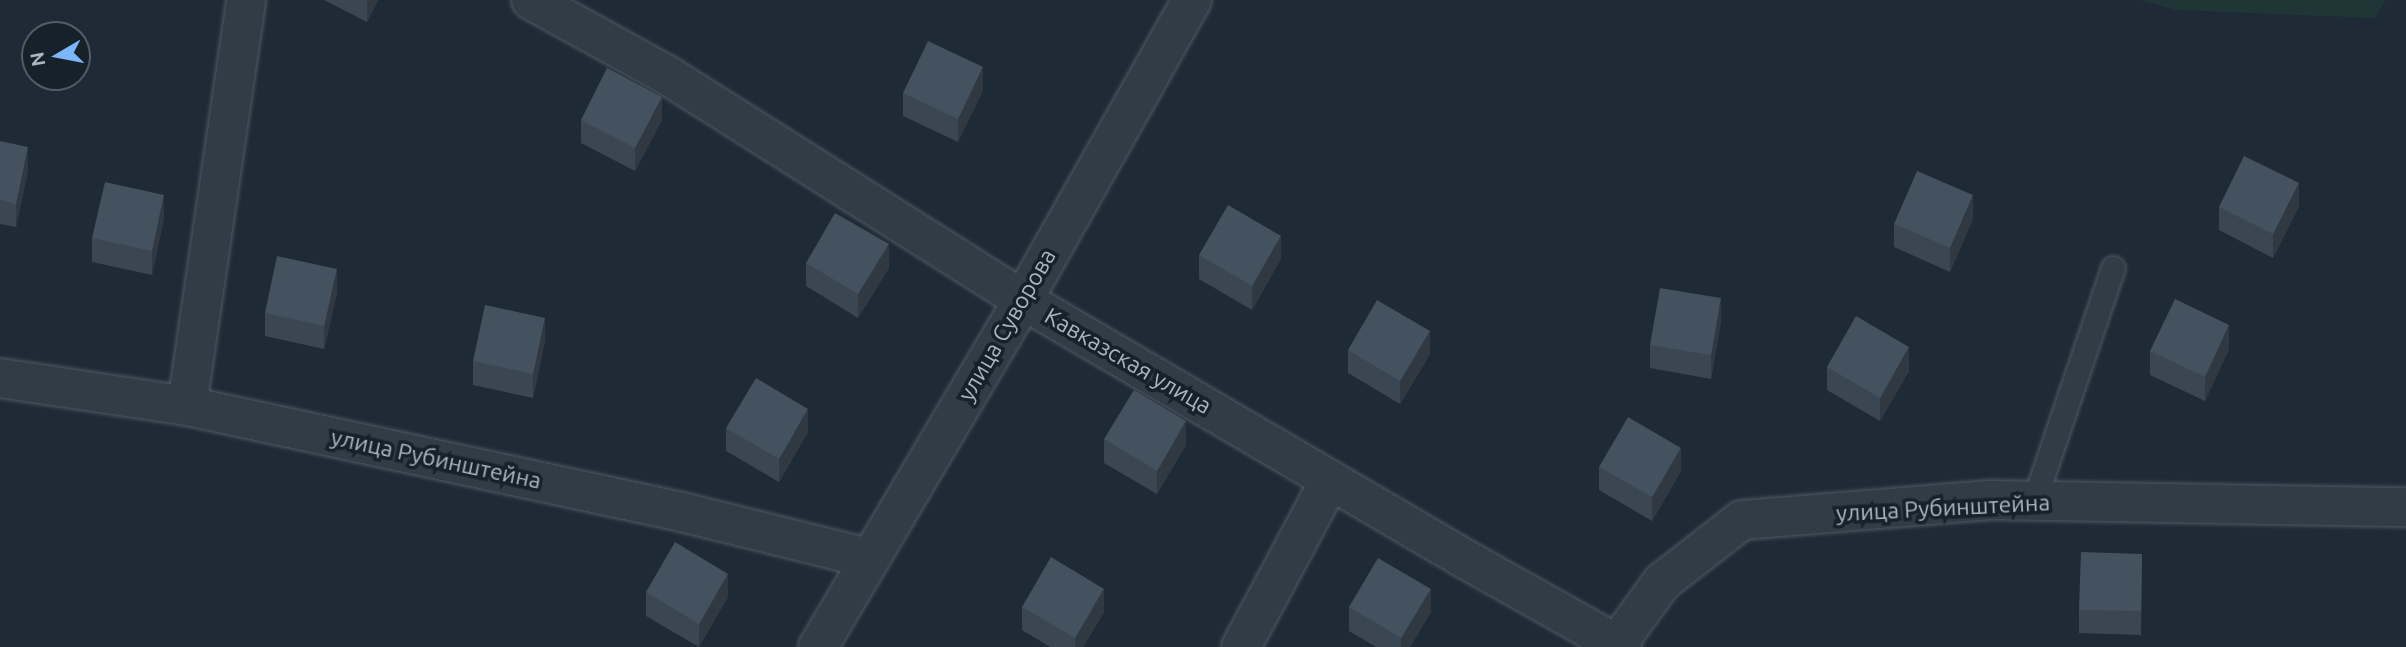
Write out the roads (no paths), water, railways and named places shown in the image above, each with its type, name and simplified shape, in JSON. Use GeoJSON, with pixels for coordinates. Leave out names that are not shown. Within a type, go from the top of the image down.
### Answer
{"type":"FeatureCollection","features":[{"type":"Feature","properties":{"kind":"street"},"geometry":{"type":"LineString","coordinates":[[187,406],[246,0]]}},
{"type":"Feature","properties":{"kind":"street","name":"Кавказская улица"},"geometry":{"type":"LineString","coordinates":[[531,0],[667,75],[1023,300],[1330,480],[1620,645]]}},
{"type":"Feature","properties":{"kind":"street","name":"улица Суворова"},"geometry":{"type":"LineString","coordinates":[[818,647],[867,558],[1023,300],[1192,0]]}},
{"type":"Feature","properties":{"kind":"street","name":"улица Рубинштейна"},"geometry":{"type":"LineString","coordinates":[[0,378],[187,406],[668,509],[867,558]]}},
{"type":"Feature","properties":{"kind":"street"},"geometry":{"type":"LineString","coordinates":[[1241,647],[1330,480]]}},
{"type":"Feature","properties":{"kind":"street","name":"улица Рубинштейна"},"geometry":{"type":"LineString","coordinates":[[1620,645],[1662,582],[1742,520],[1993,500],[2406,507]]}},
{"type":"Feature","properties":{"kind":"lane"},"geometry":{"type":"LineString","coordinates":[[2034,501],[2113,268]]}}]}
